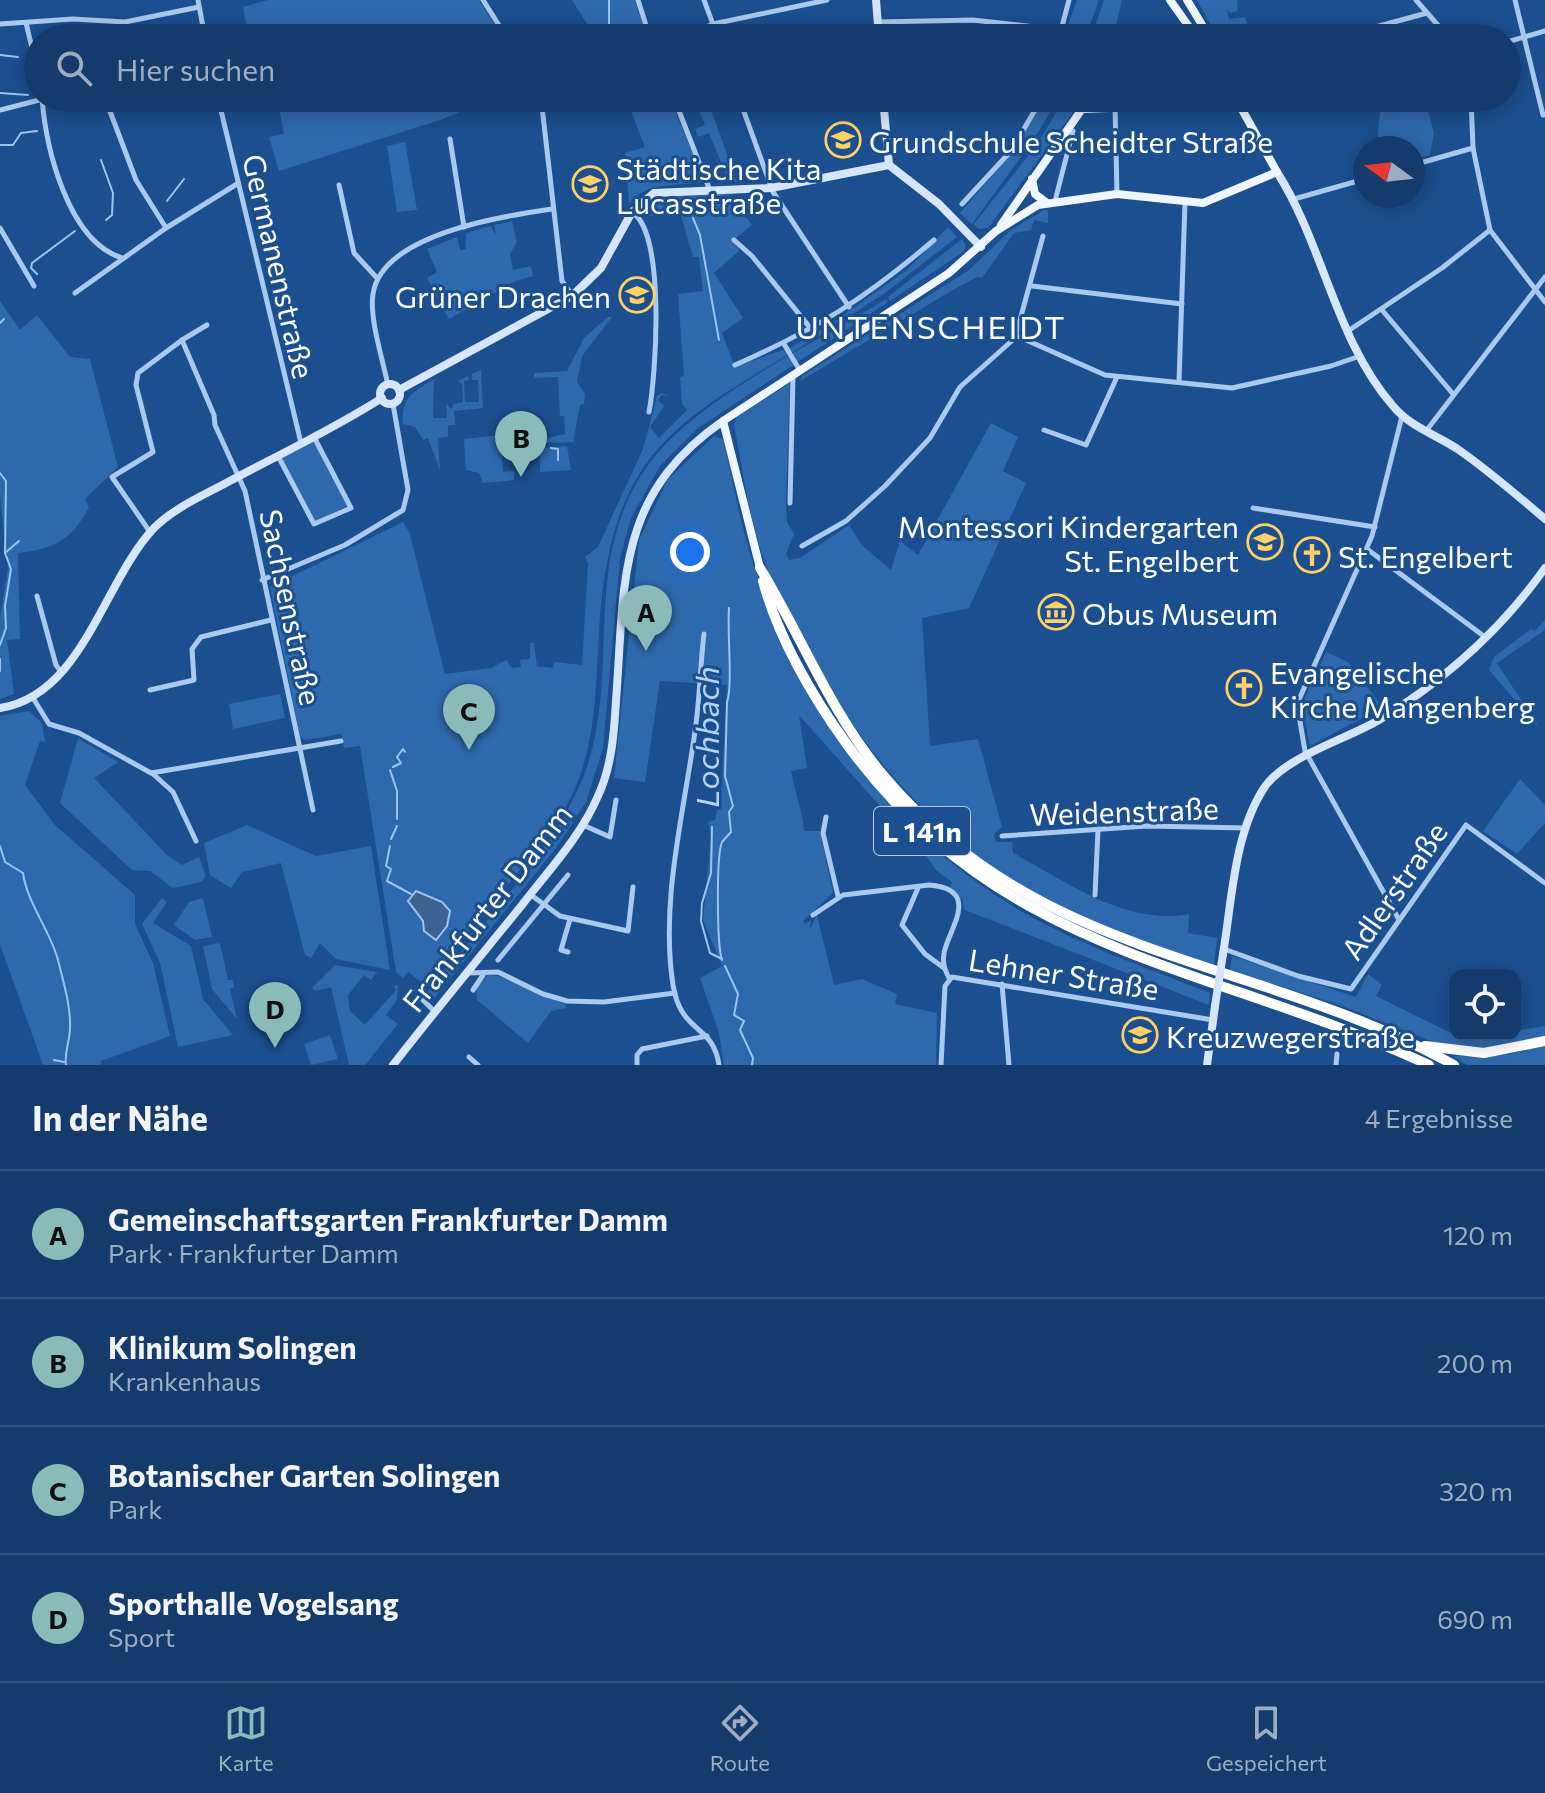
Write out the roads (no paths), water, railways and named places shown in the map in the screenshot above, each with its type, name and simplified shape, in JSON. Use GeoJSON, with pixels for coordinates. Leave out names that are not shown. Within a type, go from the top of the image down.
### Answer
{"type":"FeatureCollection","features":[{"type":"Feature","properties":{"kind":"highway","name":"L 141n"},"geometry":{"type":"LineString","coordinates":[[760,568],[828,697],[869,757],[933,827],[977,862],[1052,909],[1118,939],[1361,1021],[1454,1065]]}},
{"type":"Feature","properties":{"kind":"highway","name":"L 141n"},"geometry":{"type":"LineString","coordinates":[[760,568],[780,625],[816,699],[835,728],[893,803],[958,861],[1027,907],[1099,942],[1429,1065]]}},
{"type":"Feature","properties":{"kind":"highway"},"geometry":{"type":"LineString","coordinates":[[1413,1044],[1484,1053],[1545,1041]]}},
{"type":"Feature","properties":{"kind":"highway"},"geometry":{"type":"LineString","coordinates":[[1396,1051],[1414,1065]]}},
{"type":"Feature","properties":{"kind":"main road"},"geometry":{"type":"LineString","coordinates":[[876,0],[878,22]]}},
{"type":"Feature","properties":{"kind":"main road"},"geometry":{"type":"LineString","coordinates":[[1170,0],[1187,24]]}},
{"type":"Feature","properties":{"kind":"main road"},"geometry":{"type":"LineString","coordinates":[[1187,0],[1202,24]]}},
{"type":"Feature","properties":{"kind":"main road"},"geometry":{"type":"LineString","coordinates":[[884,112],[889,165],[955,219],[981,247]]}},
{"type":"Feature","properties":{"kind":"main road"},"geometry":{"type":"LineString","coordinates":[[996,231],[1080,112]]}},
{"type":"Feature","properties":{"kind":"main road"},"geometry":{"type":"LineString","coordinates":[[1245,112],[1294,199],[1348,331],[1376,385],[1402,416],[1473,461],[1545,519]]}},
{"type":"Feature","properties":{"kind":"main road"},"geometry":{"type":"LineString","coordinates":[[399,390],[572,296],[601,268],[632,212],[654,193],[709,188],[771,188],[889,165]]}},
{"type":"Feature","properties":{"kind":"main road"},"geometry":{"type":"LineString","coordinates":[[996,231],[1022,213],[1051,202],[1117,194],[1185,202],[1211,201],[1277,172]]}},
{"type":"Feature","properties":{"kind":"main road"},"geometry":{"type":"LineString","coordinates":[[1032,178],[1035,194],[1051,202]]}},
{"type":"Feature","properties":{"kind":"main road","name":"Frankfurter Damm"},"geometry":{"type":"LineString","coordinates":[[393,1065],[583,825],[599,794],[611,754],[626,572],[636,527],[650,495],[670,467],[723,421],[949,273],[996,231]]}},
{"type":"Feature","properties":{"kind":"main road"},"geometry":{"type":"LineString","coordinates":[[382,398],[382,390],[388,385],[399,390]]}},
{"type":"Feature","properties":{"kind":"main road"},"geometry":{"type":"LineString","coordinates":[[382,398],[393,404],[399,399],[399,390]]}},
{"type":"Feature","properties":{"kind":"main road"},"geometry":{"type":"LineString","coordinates":[[0,708],[33,698],[61,672],[151,532],[174,512],[382,398]]}},
{"type":"Feature","properties":{"kind":"main road","name":"L 141n"},"geometry":{"type":"LineString","coordinates":[[723,421],[760,568]]}},
{"type":"Feature","properties":{"kind":"main road"},"geometry":{"type":"LineString","coordinates":[[1207,1065],[1236,869],[1257,801],[1273,777],[1307,753],[1381,719],[1431,686],[1487,638],[1545,568]]}},
{"type":"Feature","properties":{"kind":"street"},"geometry":{"type":"LineString","coordinates":[[483,0],[498,24]]}},
{"type":"Feature","properties":{"kind":"street"},"geometry":{"type":"LineString","coordinates":[[638,0],[646,24]]}},
{"type":"Feature","properties":{"kind":"street"},"geometry":{"type":"LineString","coordinates":[[704,0],[713,24],[827,0]]}},
{"type":"Feature","properties":{"kind":"street"},"geometry":{"type":"LineString","coordinates":[[1063,24],[1069,0]]}},
{"type":"Feature","properties":{"kind":"street"},"geometry":{"type":"LineString","coordinates":[[1416,0],[1437,24]]}},
{"type":"Feature","properties":{"kind":"street"},"geometry":{"type":"LineString","coordinates":[[1515,0],[1543,115]]}},
{"type":"Feature","properties":{"kind":"street"},"geometry":{"type":"LineString","coordinates":[[0,24],[73,19],[125,22],[199,3],[203,24]]}},
{"type":"Feature","properties":{"kind":"street"},"geometry":{"type":"LineString","coordinates":[[1387,24],[1427,13]]}},
{"type":"Feature","properties":{"kind":"street"},"geometry":{"type":"LineString","coordinates":[[878,22],[973,20],[1008,24]]}},
{"type":"Feature","properties":{"kind":"street"},"geometry":{"type":"LineString","coordinates":[[1521,38],[1545,31]]}},
{"type":"Feature","properties":{"kind":"street"},"geometry":{"type":"LineString","coordinates":[[0,110],[24,103]]}},
{"type":"Feature","properties":{"kind":"street"},"geometry":{"type":"LineString","coordinates":[[45,112],[48,149],[70,203],[101,249],[123,258]]}},
{"type":"Feature","properties":{"kind":"street"},"geometry":{"type":"LineString","coordinates":[[110,112],[136,180],[166,228]]}},
{"type":"Feature","properties":{"kind":"street","name":"Germanenstraße"},"geometry":{"type":"LineString","coordinates":[[221,112],[301,443]]}},
{"type":"Feature","properties":{"kind":"street"},"geometry":{"type":"LineString","coordinates":[[542,112],[562,281],[572,296]]}},
{"type":"Feature","properties":{"kind":"street"},"geometry":{"type":"LineString","coordinates":[[679,112],[709,188]]}},
{"type":"Feature","properties":{"kind":"street"},"geometry":{"type":"LineString","coordinates":[[744,112],[771,188],[849,307]]}},
{"type":"Feature","properties":{"kind":"street"},"geometry":{"type":"LineString","coordinates":[[962,204],[1011,151],[1034,112]]}},
{"type":"Feature","properties":{"kind":"street"},"geometry":{"type":"LineString","coordinates":[[1115,112],[1117,194]]}},
{"type":"Feature","properties":{"kind":"street"},"geometry":{"type":"LineString","coordinates":[[1472,112],[1473,148],[1490,230],[1545,302]]}},
{"type":"Feature","properties":{"kind":"street"},"geometry":{"type":"LineString","coordinates":[[1051,202],[1073,131]]}},
{"type":"Feature","properties":{"kind":"street"},"geometry":{"type":"LineString","coordinates":[[450,139],[464,227]]}},
{"type":"Feature","properties":{"kind":"street"},"geometry":{"type":"LineString","coordinates":[[1425,162],[1473,148]]}},
{"type":"Feature","properties":{"kind":"street"},"geometry":{"type":"LineString","coordinates":[[1049,152],[1067,157]]}},
{"type":"Feature","properties":{"kind":"street"},"geometry":{"type":"LineString","coordinates":[[1294,199],[1353,182]]}},
{"type":"Feature","properties":{"kind":"street"},"geometry":{"type":"LineString","coordinates":[[75,293],[166,228],[237,184]]}},
{"type":"Feature","properties":{"kind":"street"},"geometry":{"type":"LineString","coordinates":[[339,185],[354,253],[377,278]]}},
{"type":"Feature","properties":{"kind":"street"},"geometry":{"type":"LineString","coordinates":[[1179,382],[1185,202]]}},
{"type":"Feature","properties":{"kind":"street"},"geometry":{"type":"LineString","coordinates":[[388,385],[372,301],[377,278],[394,258],[464,227],[552,209]]}},
{"type":"Feature","properties":{"kind":"street"},"geometry":{"type":"LineString","coordinates":[[632,212],[643,226],[657,308],[659,332],[649,412]]}},
{"type":"Feature","properties":{"kind":"street"},"geometry":{"type":"LineString","coordinates":[[0,228],[34,286]]}},
{"type":"Feature","properties":{"kind":"street"},"geometry":{"type":"LineString","coordinates":[[1348,331],[1382,310],[1490,230]]}},
{"type":"Feature","properties":{"kind":"street"},"geometry":{"type":"LineString","coordinates":[[802,546],[846,521],[876,495],[930,438],[954,394],[1017,336],[1043,236]]}},
{"type":"Feature","properties":{"kind":"street"},"geometry":{"type":"LineString","coordinates":[[734,240],[752,256],[812,330]]}},
{"type":"Feature","properties":{"kind":"street"},"geometry":{"type":"LineString","coordinates":[[735,365],[812,330],[849,307],[892,277],[934,240]]}},
{"type":"Feature","properties":{"kind":"street"},"geometry":{"type":"LineString","coordinates":[[1426,431],[1545,277]]}},
{"type":"Feature","properties":{"kind":"street"},"geometry":{"type":"LineString","coordinates":[[1032,286],[1182,304]]}},
{"type":"Feature","properties":{"kind":"street"},"geometry":{"type":"LineString","coordinates":[[1382,310],[1453,394]]}},
{"type":"Feature","properties":{"kind":"street"},"geometry":{"type":"LineString","coordinates":[[151,532],[112,477],[153,452],[136,385],[138,373],[207,325]]}},
{"type":"Feature","properties":{"kind":"street"},"geometry":{"type":"LineString","coordinates":[[1017,336],[1083,368],[1117,377],[1239,388],[1360,356]]}},
{"type":"Feature","properties":{"kind":"street","name":"Sachsenstraße"},"geometry":{"type":"LineString","coordinates":[[182,340],[219,435],[239,476],[313,810]]}},
{"type":"Feature","properties":{"kind":"street"},"geometry":{"type":"LineString","coordinates":[[784,344],[795,371],[790,503]]}},
{"type":"Feature","properties":{"kind":"street"},"geometry":{"type":"LineString","coordinates":[[1044,430],[1086,445],[1117,377]]}},
{"type":"Feature","properties":{"kind":"street"},"geometry":{"type":"LineString","coordinates":[[262,580],[345,545],[403,510],[408,490],[393,404]]}},
{"type":"Feature","properties":{"kind":"street"},"geometry":{"type":"LineString","coordinates":[[1398,918],[1307,753],[1297,700],[1367,549],[1402,416]]}},
{"type":"Feature","properties":{"kind":"street"},"geometry":{"type":"LineString","coordinates":[[278,456],[314,524],[351,508],[313,436]]}},
{"type":"Feature","properties":{"kind":"street"},"geometry":{"type":"LineString","coordinates":[[1253,508],[1375,527]]}},
{"type":"Feature","properties":{"kind":"street"},"geometry":{"type":"LineString","coordinates":[[1367,549],[1487,638]]}},
{"type":"Feature","properties":{"kind":"street"},"geometry":{"type":"LineString","coordinates":[[37,596],[56,665],[61,672]]}},
{"type":"Feature","properties":{"kind":"street"},"geometry":{"type":"LineString","coordinates":[[150,690],[194,680],[192,649],[201,637],[271,620]]}},
{"type":"Feature","properties":{"kind":"street"},"geometry":{"type":"LineString","coordinates":[[704,634],[695,731],[671,881],[675,993],[683,1017],[715,1044],[719,1065]]}},
{"type":"Feature","properties":{"kind":"street"},"geometry":{"type":"LineString","coordinates":[[33,698],[49,724],[79,733],[151,773],[173,792],[196,841]]}},
{"type":"Feature","properties":{"kind":"street"},"geometry":{"type":"LineString","coordinates":[[151,773],[341,741]]}},
{"type":"Feature","properties":{"kind":"street"},"geometry":{"type":"LineString","coordinates":[[583,825],[610,837],[616,800]]}},
{"type":"Feature","properties":{"kind":"street"},"geometry":{"type":"LineString","coordinates":[[826,817],[823,833],[838,896]]}},
{"type":"Feature","properties":{"kind":"street","name":"Adlerstraße"},"geometry":{"type":"LineString","coordinates":[[1224,951],[1298,976],[1351,989],[1466,825],[1545,883]]}},
{"type":"Feature","properties":{"kind":"street","name":"Weidenstraße"},"geometry":{"type":"LineString","coordinates":[[1002,836],[1098,829],[1248,828]]}},
{"type":"Feature","properties":{"kind":"street"},"geometry":{"type":"LineString","coordinates":[[1095,895],[1098,829]]}},
{"type":"Feature","properties":{"kind":"street"},"geometry":{"type":"LineString","coordinates":[[498,960],[568,875]]}},
{"type":"Feature","properties":{"kind":"street"},"geometry":{"type":"LineString","coordinates":[[530,894],[570,919],[628,931],[633,887]]}},
{"type":"Feature","properties":{"kind":"street"},"geometry":{"type":"LineString","coordinates":[[918,888],[902,925],[919,949],[944,968],[949,978]]}},
{"type":"Feature","properties":{"kind":"street"},"geometry":{"type":"LineString","coordinates":[[813,915],[838,896],[942,888],[958,905],[960,915],[945,949],[944,968]]}},
{"type":"Feature","properties":{"kind":"street"},"geometry":{"type":"LineString","coordinates":[[568,952],[561,950],[570,919]]}},
{"type":"Feature","properties":{"kind":"street"},"geometry":{"type":"LineString","coordinates":[[467,972],[502,973],[543,994],[567,1001],[604,1002],[675,993]]}},
{"type":"Feature","properties":{"kind":"street"},"geometry":{"type":"LineString","coordinates":[[473,990],[484,974]]}},
{"type":"Feature","properties":{"kind":"street","name":"Lehner Straße"},"geometry":{"type":"LineString","coordinates":[[941,1065],[943,1008],[949,978],[1002,984],[1213,1020]]}},
{"type":"Feature","properties":{"kind":"street"},"geometry":{"type":"LineString","coordinates":[[1002,984],[1009,1065]]}},
{"type":"Feature","properties":{"kind":"street"},"geometry":{"type":"LineString","coordinates":[[422,999],[435,1012]]}},
{"type":"Feature","properties":{"kind":"street"},"geometry":{"type":"LineString","coordinates":[[637,1065],[637,1052],[642,1049],[708,1036]]}},
{"type":"Feature","properties":{"kind":"street"},"geometry":{"type":"LineString","coordinates":[[1336,1065],[1337,1054]]}},
{"type":"Feature","properties":{"kind":"street"},"geometry":{"type":"LineString","coordinates":[[469,1057],[478,1065]]}},
{"type":"Feature","properties":{"kind":"waterway","name":"Lochbach"},"geometry":{"type":"LineString","coordinates":[[609,0],[609,24]]}},
{"type":"Feature","properties":{"kind":"waterway"},"geometry":{"type":"LineString","coordinates":[[0,55],[18,57]]}},
{"type":"Feature","properties":{"kind":"waterway"},"geometry":{"type":"LineString","coordinates":[[0,93],[24,95]]}},
{"type":"Feature","properties":{"kind":"waterway"},"geometry":{"type":"LineString","coordinates":[[0,145],[13,145],[21,133],[37,131]]}},
{"type":"Feature","properties":{"kind":"waterway"},"geometry":{"type":"LineString","coordinates":[[101,160],[113,193],[112,215],[106,220]]}},
{"type":"Feature","properties":{"kind":"waterway"},"geometry":{"type":"LineString","coordinates":[[167,201],[184,179]]}},
{"type":"Feature","properties":{"kind":"waterway","name":"Lochbach"},"geometry":{"type":"LineString","coordinates":[[693,218],[700,235],[719,340]]}},
{"type":"Feature","properties":{"kind":"waterway"},"geometry":{"type":"LineString","coordinates":[[37,274],[31,268],[32,263],[75,231]]}},
{"type":"Feature","properties":{"kind":"waterway"},"geometry":{"type":"LineString","coordinates":[[0,323],[4,319]]}},
{"type":"Feature","properties":{"kind":"waterway"},"geometry":{"type":"LineString","coordinates":[[551,448],[558,449],[558,460]]}},
{"type":"Feature","properties":{"kind":"waterway"},"geometry":{"type":"LineString","coordinates":[[0,473],[6,481],[5,553],[11,569],[5,606],[6,628],[0,645]]}},
{"type":"Feature","properties":{"kind":"waterway"},"geometry":{"type":"LineString","coordinates":[[5,553],[19,541]]}},
{"type":"Feature","properties":{"kind":"waterway","name":"Lochbach"},"geometry":{"type":"LineString","coordinates":[[722,960],[718,920],[719,865],[722,842],[731,832],[729,812],[733,806],[725,776],[730,684],[729,608]]}},
{"type":"Feature","properties":{"kind":"waterway"},"geometry":{"type":"LineString","coordinates":[[0,659],[0,671]]}},
{"type":"Feature","properties":{"kind":"waterway"},"geometry":{"type":"LineString","coordinates":[[393,767],[401,763],[397,757],[403,749],[405,752]]}},
{"type":"Feature","properties":{"kind":"waterway"},"geometry":{"type":"LineString","coordinates":[[390,770],[397,791],[397,819]]}},
{"type":"Feature","properties":{"kind":"waterway"},"geometry":{"type":"LineString","coordinates":[[391,839],[397,826]]}},
{"type":"Feature","properties":{"kind":"waterway"},"geometry":{"type":"LineString","coordinates":[[712,827],[711,873],[702,903],[701,921],[710,953],[722,959]]}},
{"type":"Feature","properties":{"kind":"waterway"},"geometry":{"type":"LineString","coordinates":[[0,846],[5,862],[23,873],[29,895],[58,960],[70,1020],[66,1065]]}},
{"type":"Feature","properties":{"kind":"waterway"},"geometry":{"type":"LineString","coordinates":[[390,846],[386,866],[391,869],[387,881],[411,894]]}},
{"type":"Feature","properties":{"kind":"waterway","name":"Lochbach"},"geometry":{"type":"LineString","coordinates":[[725,966],[738,994],[734,1015],[744,1021],[740,1030],[753,1058],[752,1065]]}},
{"type":"Feature","properties":{"kind":"waterway"},"geometry":{"type":"LineString","coordinates":[[54,1060],[64,1062]]}},
{"type":"Feature","properties":{"kind":"place","name":"Grundschule Scheidter Straße"},"geometry":{"type":"Point","coordinates":[843,140]}},
{"type":"Feature","properties":{"kind":"place","name":"Städtische Kita Lucasstraße"},"geometry":{"type":"Point","coordinates":[590,184]}},
{"type":"Feature","properties":{"kind":"place","name":"Grüner Drachen"},"geometry":{"type":"Point","coordinates":[637,295]}},
{"type":"Feature","properties":{"kind":"place","name":"Klinikum Solingen"},"geometry":{"type":"Point","coordinates":[521,477]}},
{"type":"Feature","properties":{"kind":"place","name":"Montessori Kindergarten St. Engelbert"},"geometry":{"type":"Point","coordinates":[1265,542]}},
{"type":"Feature","properties":{"kind":"place","name":"St. Engelbert"},"geometry":{"type":"Point","coordinates":[1312,555]}},
{"type":"Feature","properties":{"kind":"place","name":"Obus Museum"},"geometry":{"type":"Point","coordinates":[1056,612]}},
{"type":"Feature","properties":{"kind":"place","name":"Gemeinschaftsgarten Frankfurter Damm"},"geometry":{"type":"Point","coordinates":[646,651]}},
{"type":"Feature","properties":{"kind":"place","name":"Evangelische Kirche Mangenberg"},"geometry":{"type":"Point","coordinates":[1244,688]}},
{"type":"Feature","properties":{"kind":"place","name":"Botanischer Garten Solingen"},"geometry":{"type":"Point","coordinates":[469,750]}},
{"type":"Feature","properties":{"kind":"place","name":"Kreuzwegerstraße"},"geometry":{"type":"Point","coordinates":[1140,1035]}},
{"type":"Feature","properties":{"kind":"place","name":"Sporthalle Vogelsang"},"geometry":{"type":"Point","coordinates":[275,1048]}},
{"type":"Feature","properties":{"kind":"district","name":"UNTENSCHEIDT"},"geometry":{"type":"Point","coordinates":[931,326]}}]}
